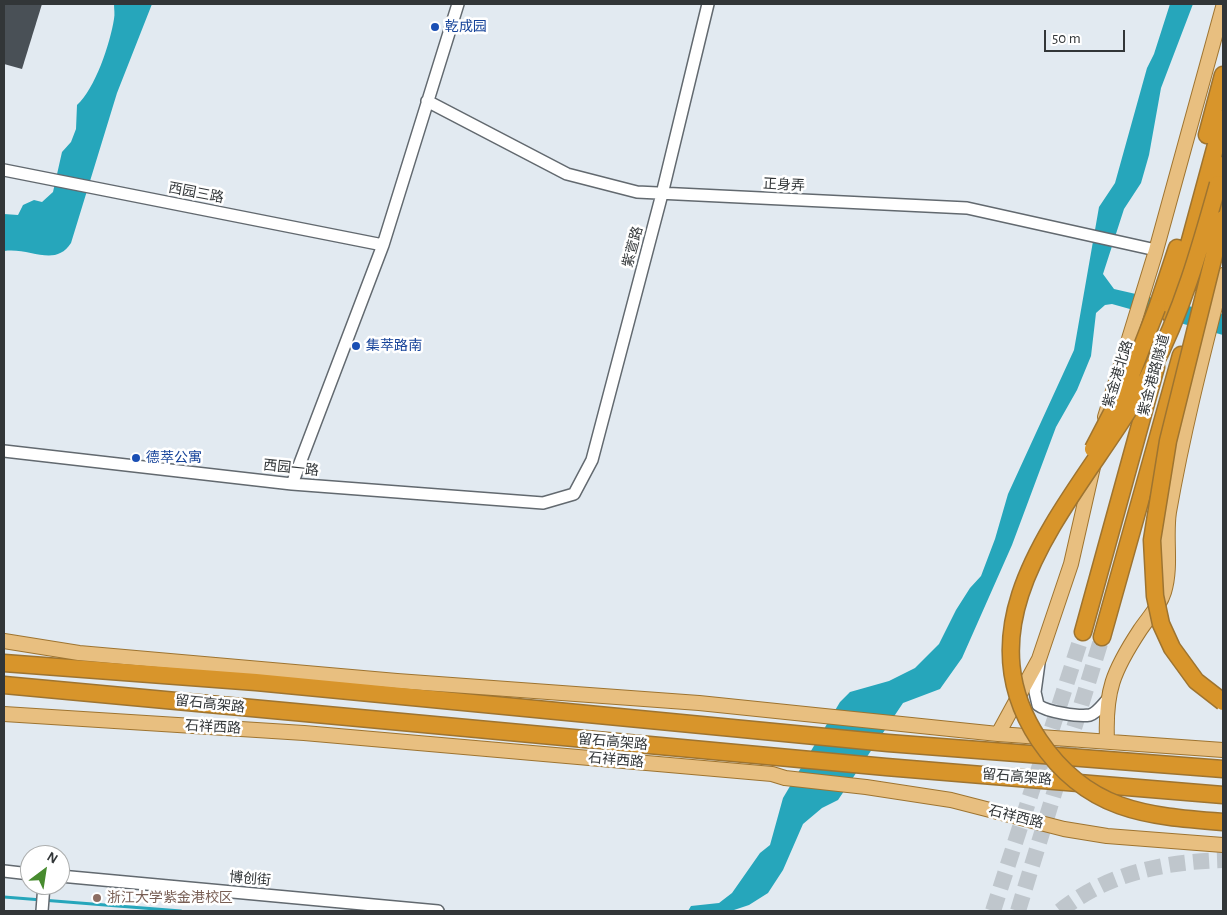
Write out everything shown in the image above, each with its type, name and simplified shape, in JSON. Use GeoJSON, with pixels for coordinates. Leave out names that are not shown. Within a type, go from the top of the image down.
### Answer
{"type":"FeatureCollection","features":[{"type":"Feature","properties":{"kind":"highway"},"geometry":{"type":"LineString","coordinates":[[1223,75],[1182,230],[1157,308],[1129,380],[1029,570],[1016,604],[1012,623],[1010,653],[1015,691],[1030,726],[1056,763],[1072,778],[1091,792],[1115,805],[1146,814],[1223,822]]}},
{"type":"Feature","properties":{"kind":"highway","name":"紫金港路隧道"},"geometry":{"type":"LineString","coordinates":[[1083,632],[1223,118]]}},
{"type":"Feature","properties":{"kind":"highway"},"geometry":{"type":"LineString","coordinates":[[1055,522],[1118,428],[1151,372],[1192,274],[1221,191],[1223,165]]}},
{"type":"Feature","properties":{"kind":"highway","name":"紫金港路隧道"},"geometry":{"type":"LineString","coordinates":[[1102,637],[1160,433],[1221,191]]}},
{"type":"Feature","properties":{"kind":"highway"},"geometry":{"type":"LineString","coordinates":[[1223,219],[1168,441],[1152,540],[1155,596],[1161,624],[1172,648],[1196,681],[1223,702]]}},
{"type":"Feature","properties":{"kind":"highway"},"geometry":{"type":"LineString","coordinates":[[4,657],[43,666]]}},
{"type":"Feature","properties":{"kind":"highway","name":"留石高架路"},"geometry":{"type":"LineString","coordinates":[[4,663],[256,682],[888,743],[1223,769]]}},
{"type":"Feature","properties":{"kind":"highway","name":"留石高架路"},"geometry":{"type":"LineString","coordinates":[[4,685],[886,767],[1223,795]]}},
{"type":"Feature","properties":{"kind":"highway"},"geometry":{"type":"LineString","coordinates":[[4,693],[31,687]]}},
{"type":"Feature","properties":{"kind":"main road","name":"紫金港北路"},"geometry":{"type":"LineString","coordinates":[[998,734],[1039,659],[1071,564],[1111,395],[1156,250],[1223,7]]}},
{"type":"Feature","properties":{"kind":"main road"},"geometry":{"type":"LineString","coordinates":[[1107,740],[1108,699],[1113,678],[1126,652],[1164,592],[1167,576],[1169,515],[1174,486],[1195,383],[1223,275]]}},
{"type":"Feature","properties":{"kind":"main road"},"geometry":{"type":"LineString","coordinates":[[4,641],[79,653],[823,715],[998,734],[1107,740],[1223,750]]}},
{"type":"Feature","properties":{"kind":"main road","name":"石祥西路"},"geometry":{"type":"LineString","coordinates":[[4,714],[304,733],[772,774],[786,778],[866,787],[951,800],[1064,829],[1107,836],[1223,845]]}},
{"type":"Feature","properties":{"kind":"street"},"geometry":{"type":"LineString","coordinates":[[292,484],[382,245],[458,4]]}},
{"type":"Feature","properties":{"kind":"street","name":"紫萱路"},"geometry":{"type":"LineString","coordinates":[[574,494],[592,460],[662,194],[708,4]]}},
{"type":"Feature","properties":{"kind":"street","name":"正身弄"},"geometry":{"type":"LineString","coordinates":[[427,101],[567,174],[637,192],[967,208],[1156,250]]}},
{"type":"Feature","properties":{"kind":"street","name":"西园三路"},"geometry":{"type":"LineString","coordinates":[[4,170],[382,245]]}},
{"type":"Feature","properties":{"kind":"street","name":"西园一路"},"geometry":{"type":"LineString","coordinates":[[4,451],[292,484],[543,503],[574,494]]}},
{"type":"Feature","properties":{"kind":"street"},"geometry":{"type":"LineString","coordinates":[[1039,659],[1035,692],[1038,706],[1046,711],[1089,715],[1098,710],[1108,699]]}},
{"type":"Feature","properties":{"kind":"street"},"geometry":{"type":"LineString","coordinates":[[4,871],[20,873]]}},
{"type":"Feature","properties":{"kind":"street","name":"博创街"},"geometry":{"type":"LineString","coordinates":[[70,877],[438,911]]}},
{"type":"Feature","properties":{"kind":"street"},"geometry":{"type":"LineString","coordinates":[[42,909],[43,895]]}},
{"type":"Feature","properties":{"kind":"water"},"geometry":{"type":"Polygon","coordinates":[[[114,4],[152,4],[117,93],[71,243],[65,250],[50,255],[4,251],[4,214],[18,215],[23,205],[34,200],[42,202],[53,192],[62,152],[71,142],[76,129],[77,105],[84,98],[96,77],[109,41],[114,19],[114,4]]]}},
{"type":"Feature","properties":{"kind":"water"},"geometry":{"type":"Polygon","coordinates":[[[1170,4],[1193,4],[1161,88],[1149,155],[1141,183],[1124,209],[1103,274],[1114,289],[1223,314],[1223,335],[1112,304],[1105,305],[1096,313],[1091,356],[1077,390],[1056,427],[1012,545],[962,658],[940,689],[903,703],[838,800],[822,808],[803,824],[783,870],[768,893],[749,905],[731,911],[688,911],[691,906],[719,903],[732,893],[760,853],[770,845],[783,798],[840,702],[850,692],[889,681],[915,668],[939,644],[956,610],[970,588],[981,576],[995,539],[1008,494],[1074,350],[1099,207],[1115,183],[1147,68],[1154,54],[1170,4]]]}},
{"type":"Feature","properties":{"kind":"building"},"geometry":{"type":"Polygon","coordinates":[[[4,4],[42,4],[22,69],[4,64],[4,4]]]}},
{"type":"Feature","properties":{"kind":"waterway"},"geometry":{"type":"LineString","coordinates":[[4,897],[181,911]]}},
{"type":"Feature","properties":{"kind":"tunnel"},"geometry":{"type":"LineString","coordinates":[[993,911],[1083,632]]}},
{"type":"Feature","properties":{"kind":"tunnel"},"geometry":{"type":"LineString","coordinates":[[1018,911],[1102,637]]}},
{"type":"Feature","properties":{"kind":"tunnel"},"geometry":{"type":"LineString","coordinates":[[1060,911],[1097,887],[1137,872],[1179,863],[1223,860]]}},
{"type":"Feature","properties":{"kind":"place","name":"乾成园"},"geometry":{"type":"Point","coordinates":[435,27]}},
{"type":"Feature","properties":{"kind":"place","name":"集萃路南"},"geometry":{"type":"Point","coordinates":[356,346]}},
{"type":"Feature","properties":{"kind":"place","name":"德萃公寓"},"geometry":{"type":"Point","coordinates":[136,458]}},
{"type":"Feature","properties":{"kind":"place","name":"浙江大学紫金港校区"},"geometry":{"type":"Point","coordinates":[97,898]}}]}
